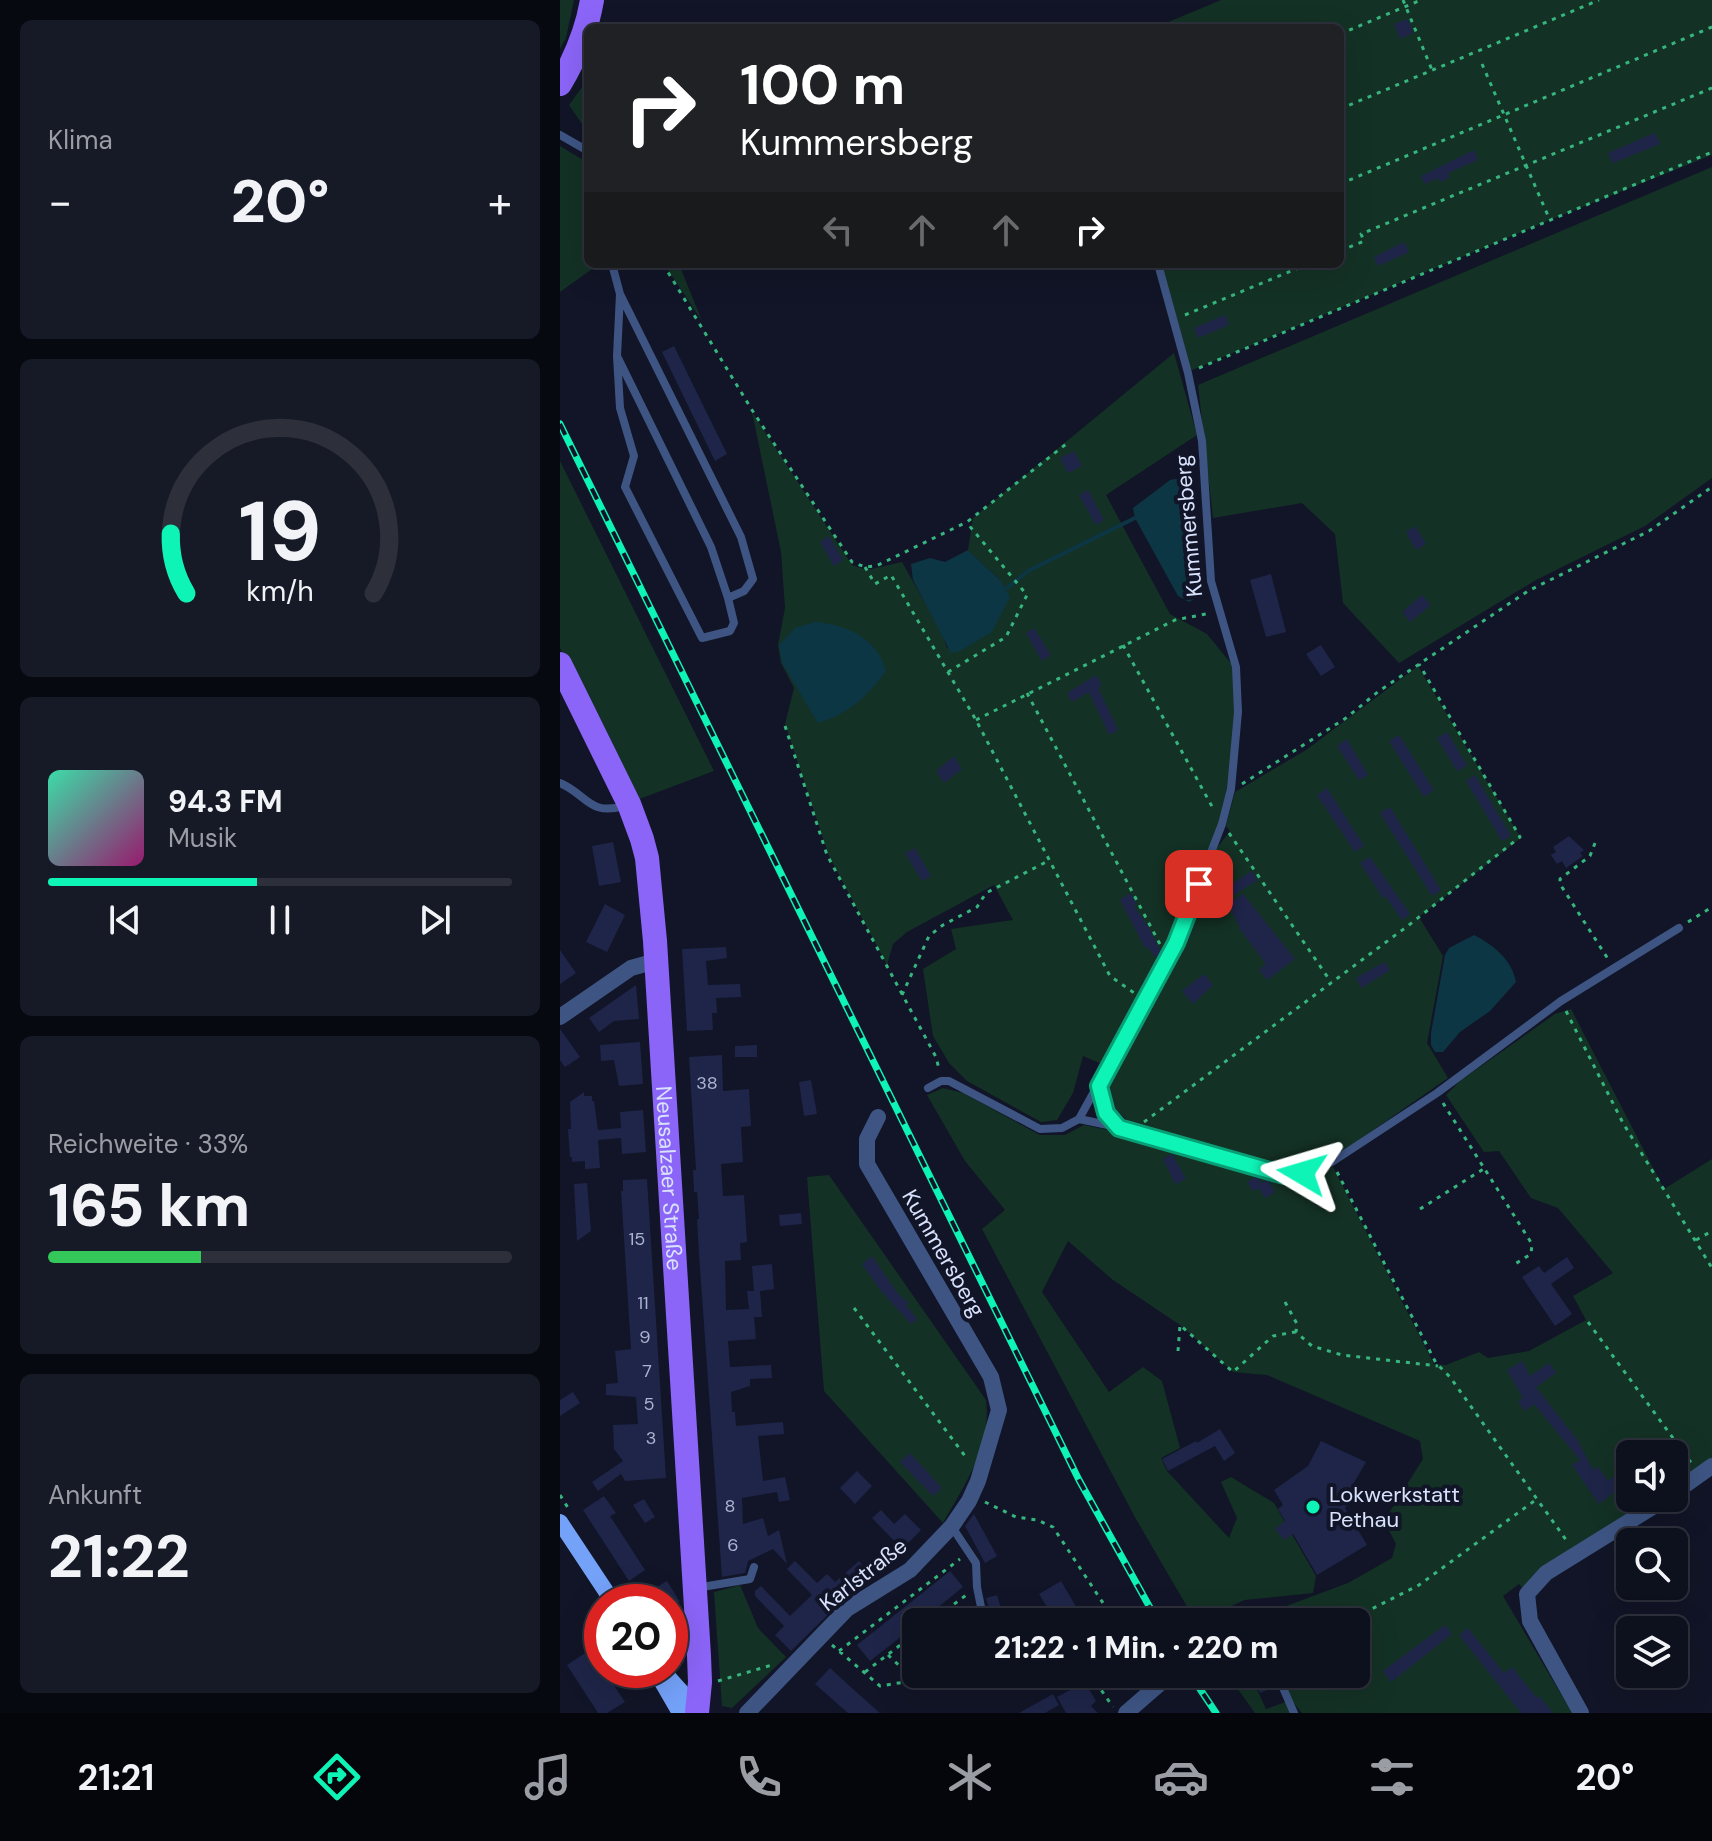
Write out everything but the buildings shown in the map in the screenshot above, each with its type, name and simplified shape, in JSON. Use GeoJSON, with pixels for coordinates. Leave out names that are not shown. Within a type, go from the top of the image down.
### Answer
{"type":"FeatureCollection","features":[{"type":"Feature","properties":{"kind":"main road"},"geometry":{"type":"LineString","coordinates":[[588,24],[592,0]]}},
{"type":"Feature","properties":{"kind":"main road"},"geometry":{"type":"LineString","coordinates":[[560,84],[584,34]]}},
{"type":"Feature","properties":{"kind":"main road","name":"Neusalzaer Straße"},"geometry":{"type":"LineString","coordinates":[[560,664],[629,804],[647,858],[699,1656],[708,1682],[698,1712]]}},
{"type":"Feature","properties":{"kind":"main road"},"geometry":{"type":"LineString","coordinates":[[560,1522],[601,1584]]}},
{"type":"Feature","properties":{"kind":"main road"},"geometry":{"type":"LineString","coordinates":[[688,1669],[699,1656]]}},
{"type":"Feature","properties":{"kind":"main road"},"geometry":{"type":"LineString","coordinates":[[676,1688],[698,1712]]}},
{"type":"Feature","properties":{"kind":"street"},"geometry":{"type":"LineString","coordinates":[[560,1017],[631,968],[656,961]]}},
{"type":"Feature","properties":{"kind":"street","name":"Kummersberg"},"geometry":{"type":"LineString","coordinates":[[878,1117],[867,1139],[867,1164],[991,1377],[999,1410]]}},
{"type":"Feature","properties":{"kind":"street","name":"Karlstraße"},"geometry":{"type":"LineString","coordinates":[[747,1713],[847,1609],[910,1570],[952,1526],[980,1476],[999,1410]]}},
{"type":"Feature","properties":{"kind":"street"},"geometry":{"type":"LineString","coordinates":[[1688,1483],[1706,1470]]}},
{"type":"Feature","properties":{"kind":"street"},"geometry":{"type":"LineString","coordinates":[[1581,1713],[1530,1621],[1527,1594],[1546,1573],[1644,1512]]}},
{"type":"Feature","properties":{"kind":"street"},"geometry":{"type":"LineString","coordinates":[[1126,1713],[1155,1688]]}},
{"type":"Feature","properties":{"kind":"lane"},"geometry":{"type":"LineString","coordinates":[[560,135],[584,149]]}},
{"type":"Feature","properties":{"kind":"lane"},"geometry":{"type":"LineString","coordinates":[[613,268],[620,294],[741,537],[753,579],[744,591],[728,598]]}},
{"type":"Feature","properties":{"kind":"lane","name":"Kummersberg"},"geometry":{"type":"LineString","coordinates":[[1079,1119],[1168,960],[1222,824],[1231,789],[1238,712],[1236,667],[1211,581],[1202,441],[1188,373],[1159,268]]}},
{"type":"Feature","properties":{"kind":"lane"},"geometry":{"type":"LineString","coordinates":[[617,356],[711,547],[734,623],[730,631],[702,638],[625,487],[634,456],[620,408],[617,356],[620,294]]}},
{"type":"Feature","properties":{"kind":"lane"},"geometry":{"type":"LineString","coordinates":[[560,783],[596,808],[608,810],[629,804]]}},
{"type":"Feature","properties":{"kind":"lane"},"geometry":{"type":"LineString","coordinates":[[928,1088],[941,1081],[949,1081],[1040,1129],[1062,1128],[1079,1119],[1132,1130],[1284,1175],[1302,1173],[1332,1162],[1437,1093],[1561,1001],[1679,928]]}},
{"type":"Feature","properties":{"kind":"lane"},"geometry":{"type":"LineString","coordinates":[[1099,1086],[1106,1113],[1119,1128]]}},
{"type":"Feature","properties":{"kind":"lane"},"geometry":{"type":"LineString","coordinates":[[952,1526],[976,1563],[981,1608]]}},
{"type":"Feature","properties":{"kind":"lane"},"geometry":{"type":"LineString","coordinates":[[695,1588],[750,1579],[754,1567]]}},
{"type":"Feature","properties":{"kind":"lane"},"geometry":{"type":"LineString","coordinates":[[1283,1688],[1294,1713]]}},
{"type":"Feature","properties":{"kind":"path"},"geometry":{"type":"LineString","coordinates":[[1403,0],[1432,70]]}},
{"type":"Feature","properties":{"kind":"path"},"geometry":{"type":"LineString","coordinates":[[1344,32],[1421,0]]}},
{"type":"Feature","properties":{"kind":"path"},"geometry":{"type":"LineString","coordinates":[[1344,107],[1599,0]]}},
{"type":"Feature","properties":{"kind":"path"},"geometry":{"type":"LineString","coordinates":[[1344,182],[1712,27]]}},
{"type":"Feature","properties":{"kind":"path"},"geometry":{"type":"LineString","coordinates":[[1482,64],[1550,220]]}},
{"type":"Feature","properties":{"kind":"path"},"geometry":{"type":"LineString","coordinates":[[1344,249],[1364,241],[1361,234],[1712,88]]}},
{"type":"Feature","properties":{"kind":"path"},"geometry":{"type":"LineString","coordinates":[[1188,373],[1712,152]]}},
{"type":"Feature","properties":{"kind":"path"},"geometry":{"type":"LineString","coordinates":[[665,268],[752,410],[852,562],[865,567],[876,566],[967,522],[1070,441]]}},
{"type":"Feature","properties":{"kind":"path"},"geometry":{"type":"LineString","coordinates":[[1185,315],[1298,268]]}},
{"type":"Feature","properties":{"kind":"path"},"geometry":{"type":"LineString","coordinates":[[1231,789],[1346,718],[1419,664],[1528,591],[1649,531],[1712,487]]}},
{"type":"Feature","properties":{"kind":"path"},"geometry":{"type":"LineString","coordinates":[[948,672],[1006,637],[1027,595],[967,522]]}},
{"type":"Feature","properties":{"kind":"path"},"geometry":{"type":"LineString","coordinates":[[865,567],[875,584],[891,575],[976,720],[1110,976],[1145,1000]]}},
{"type":"Feature","properties":{"kind":"path"},"geometry":{"type":"LineString","coordinates":[[976,720],[1175,620],[1218,611]]}},
{"type":"Feature","properties":{"kind":"path"},"geometry":{"type":"LineString","coordinates":[[1132,1130],[1241,1052],[1520,837],[1419,664]]}},
{"type":"Feature","properties":{"kind":"path"},"geometry":{"type":"LineString","coordinates":[[1027,693],[1168,960]]}},
{"type":"Feature","properties":{"kind":"path"},"geometry":{"type":"LineString","coordinates":[[785,726],[827,855],[936,1057],[941,1081]]}},
{"type":"Feature","properties":{"kind":"path"},"geometry":{"type":"LineString","coordinates":[[1595,843],[1590,856],[1560,879],[1560,884],[1614,969]]}},
{"type":"Feature","properties":{"kind":"path"},"geometry":{"type":"LineString","coordinates":[[902,995],[929,936],[977,907],[986,893],[1050,860]]}},
{"type":"Feature","properties":{"kind":"path"},"geometry":{"type":"LineString","coordinates":[[1679,928],[1712,907]]}},
{"type":"Feature","properties":{"kind":"path"},"geometry":{"type":"LineString","coordinates":[[1561,1001],[1623,1123],[1712,1268]]}},
{"type":"Feature","properties":{"kind":"path"},"geometry":{"type":"LineString","coordinates":[[1437,1093],[1532,1244],[1531,1254],[1515,1264]]}},
{"type":"Feature","properties":{"kind":"path"},"geometry":{"type":"LineString","coordinates":[[1332,1162],[1438,1366],[1450,1377],[1576,1554]]}},
{"type":"Feature","properties":{"kind":"path"},"geometry":{"type":"LineString","coordinates":[[1420,1209],[1485,1168]]}},
{"type":"Feature","properties":{"kind":"path"},"geometry":{"type":"LineString","coordinates":[[1696,1240],[1712,1231]]}},
{"type":"Feature","properties":{"kind":"path"},"geometry":{"type":"LineString","coordinates":[[1285,1302],[1297,1324],[1296,1332]]}},
{"type":"Feature","properties":{"kind":"path"},"geometry":{"type":"LineString","coordinates":[[854,1308],[980,1476]]}},
{"type":"Feature","properties":{"kind":"path"},"geometry":{"type":"LineString","coordinates":[[1588,1322],[1706,1470]]}},
{"type":"Feature","properties":{"kind":"path"},"geometry":{"type":"LineString","coordinates":[[1178,1351],[1180,1325],[1233,1372],[1273,1336],[1296,1332]]}},
{"type":"Feature","properties":{"kind":"path"},"geometry":{"type":"LineString","coordinates":[[1296,1332],[1312,1346],[1342,1355],[1438,1366]]}},
{"type":"Feature","properties":{"kind":"path"},"geometry":{"type":"LineString","coordinates":[[972,1495],[1016,1517],[1037,1520],[1053,1527],[1105,1608]]}},
{"type":"Feature","properties":{"kind":"path"},"geometry":{"type":"LineString","coordinates":[[1370,1610],[1419,1585],[1537,1499]]}},
{"type":"Feature","properties":{"kind":"path"},"geometry":{"type":"LineString","coordinates":[[839,1651],[969,1552]]}},
{"type":"Feature","properties":{"kind":"path"},"geometry":{"type":"LineString","coordinates":[[948,1608],[977,1587]]}},
{"type":"Feature","properties":{"kind":"path"},"geometry":{"type":"LineString","coordinates":[[822,1636],[880,1686],[902,1682]]}},
{"type":"Feature","properties":{"kind":"path"},"geometry":{"type":"LineString","coordinates":[[864,1673],[902,1644]]}},
{"type":"Feature","properties":{"kind":"path"},"geometry":{"type":"LineString","coordinates":[[888,1655],[902,1666]]}},
{"type":"Feature","properties":{"kind":"path"},"geometry":{"type":"LineString","coordinates":[[708,1682],[776,1664],[786,1672]]}},
{"type":"Feature","properties":{"kind":"path"},"geometry":{"type":"LineString","coordinates":[[1100,1688],[1118,1713]]}},
{"type":"Feature","properties":{"kind":"green space"},"geometry":{"type":"Polygon","coordinates":[[[560,0],[574,0],[566,38],[560,49],[560,0]]]}},
{"type":"Feature","properties":{"kind":"green space"},"geometry":{"type":"Polygon","coordinates":[[[1221,0],[1712,0],[1712,155],[1190,371],[1162,268],[1344,268],[1344,24],[1164,24],[1221,0]]]}},
{"type":"Feature","properties":{"kind":"green space"},"geometry":{"type":"Polygon","coordinates":[[[584,84],[584,127],[569,105],[584,84]]]}},
{"type":"Feature","properties":{"kind":"green space"},"geometry":{"type":"Polygon","coordinates":[[[560,146],[584,161],[584,268],[593,268],[560,292],[560,146]]]}},
{"type":"Feature","properties":{"kind":"green space"},"geometry":{"type":"Polygon","coordinates":[[[1712,167],[1712,478],[1645,526],[1536,580],[1399,663],[1343,603],[1335,534],[1302,503],[1213,518],[1198,385],[1712,167]]]}},
{"type":"Feature","properties":{"kind":"green space"},"geometry":{"type":"Polygon","coordinates":[[[667,268],[681,268],[702,321],[667,268]]]}},
{"type":"Feature","properties":{"kind":"green space"},"geometry":{"type":"Polygon","coordinates":[[[1174,353],[1197,435],[1106,495],[1170,614],[1207,634],[1234,667],[1236,713],[1229,789],[1169,953],[1104,1065],[1083,1056],[1073,1093],[1057,1120],[1041,1122],[967,1081],[949,1063],[933,1036],[923,969],[956,949],[951,929],[1013,920],[994,885],[907,932],[893,944],[887,965],[829,856],[785,724],[794,688],[781,663],[778,645],[785,608],[781,552],[752,412],[852,565],[867,570],[902,562],[941,631],[947,648],[1000,580],[968,550],[973,518],[1174,353]]]}},
{"type":"Feature","properties":{"kind":"green space"},"geometry":{"type":"Polygon","coordinates":[[[560,461],[714,771],[634,801],[560,648],[560,461]]]}},
{"type":"Feature","properties":{"kind":"green space"},"geometry":{"type":"Polygon","coordinates":[[[1418,666],[1521,838],[1419,917],[1443,956],[1427,1043],[1448,1078],[1330,1160],[1299,1171],[1281,1172],[1128,1121],[1099,1093],[1174,955],[1216,849],[1230,831],[1226,826],[1235,792],[1306,750],[1418,666]]]}},
{"type":"Feature","properties":{"kind":"green space"},"geometry":{"type":"Polygon","coordinates":[[[1571,1009],[1664,1189],[1712,1159],[1712,1463],[1688,1480],[1688,1440],[1616,1440],[1616,1512],[1643,1512],[1526,1593],[1519,1584],[1503,1596],[1572,1713],[1302,1713],[1286,1688],[1370,1688],[1370,1608],[1281,1608],[1348,1583],[1392,1558],[1396,1544],[1384,1521],[1423,1459],[1420,1441],[1267,1375],[1233,1372],[1180,1325],[1113,1280],[1068,1241],[1042,1292],[1109,1392],[1143,1367],[1162,1381],[1180,1448],[1161,1458],[1167,1471],[1229,1538],[1237,1518],[1221,1482],[1231,1477],[1274,1503],[1316,1576],[1313,1593],[1245,1600],[1226,1608],[1188,1608],[1136,1519],[982,1229],[1005,1210],[965,1161],[927,1095],[943,1088],[963,1093],[1040,1135],[1065,1135],[1084,1125],[1137,1136],[1282,1179],[1332,1165],[1434,1364],[1446,1365],[1479,1352],[1488,1358],[1529,1351],[1586,1320],[1573,1296],[1613,1273],[1558,1208],[1531,1198],[1499,1151],[1484,1152],[1446,1095],[1460,1081],[1555,1014],[1571,1009]]]}},
{"type":"Feature","properties":{"kind":"green space"},"geometry":{"type":"Polygon","coordinates":[[[829,1175],[986,1400],[987,1417],[981,1449],[943,1523],[824,1391],[807,1177],[829,1175]]]}},
{"type":"Feature","properties":{"kind":"green space"},"geometry":{"type":"Polygon","coordinates":[[[740,1585],[758,1628],[786,1657],[732,1708],[722,1706],[714,1592],[740,1585]]]}},
{"type":"Feature","properties":{"kind":"green space"},"geometry":{"type":"Polygon","coordinates":[[[1237,1688],[1256,1688],[1266,1709],[1286,1702],[1292,1713],[1255,1713],[1237,1688]]]}},
{"type":"Feature","properties":{"kind":"water"},"geometry":{"type":"Polygon","coordinates":[[[1181,478],[1191,485],[1193,542],[1205,593],[1189,602],[1178,596],[1135,518],[1133,508],[1170,480],[1181,478]]]}},
{"type":"Feature","properties":{"kind":"water"},"geometry":{"type":"Polygon","coordinates":[[[968,550],[1000,580],[1010,597],[992,632],[951,653],[913,580],[911,564],[930,558],[945,562],[968,550]]]}},
{"type":"Feature","properties":{"kind":"water"},"geometry":{"type":"Polygon","coordinates":[[[814,622],[837,626],[859,635],[876,650],[886,671],[857,703],[818,723],[782,663],[779,645],[795,628],[814,622]]]}},
{"type":"Feature","properties":{"kind":"water"},"geometry":{"type":"Polygon","coordinates":[[[1474,935],[1501,954],[1511,967],[1516,982],[1490,1011],[1460,1032],[1443,1052],[1435,1052],[1431,1045],[1431,1033],[1445,955],[1449,948],[1474,935]]]}},
{"type":"Feature","properties":{"kind":"waterway"},"geometry":{"type":"LineString","coordinates":[[1007,588],[1028,571],[1135,518]]}},
{"type":"Feature","properties":{"kind":"railway"},"geometry":{"type":"LineString","coordinates":[[560,424],[1079,1480],[1150,1608]]}},
{"type":"Feature","properties":{"kind":"railway"},"geometry":{"type":"LineString","coordinates":[[1199,1688],[1216,1713]]}},
{"type":"Feature","properties":{"kind":"place","name":"Lokwerkstatt Pethau"},"geometry":{"type":"Point","coordinates":[1313,1507]}},
{"type":"Feature","properties":{"kind":"route"},"geometry":{"type":"LineString","coordinates":[[1199,884],[1168,960],[1099,1086],[1106,1113],[1119,1128],[1284,1175],[1302,1173]]}}]}
